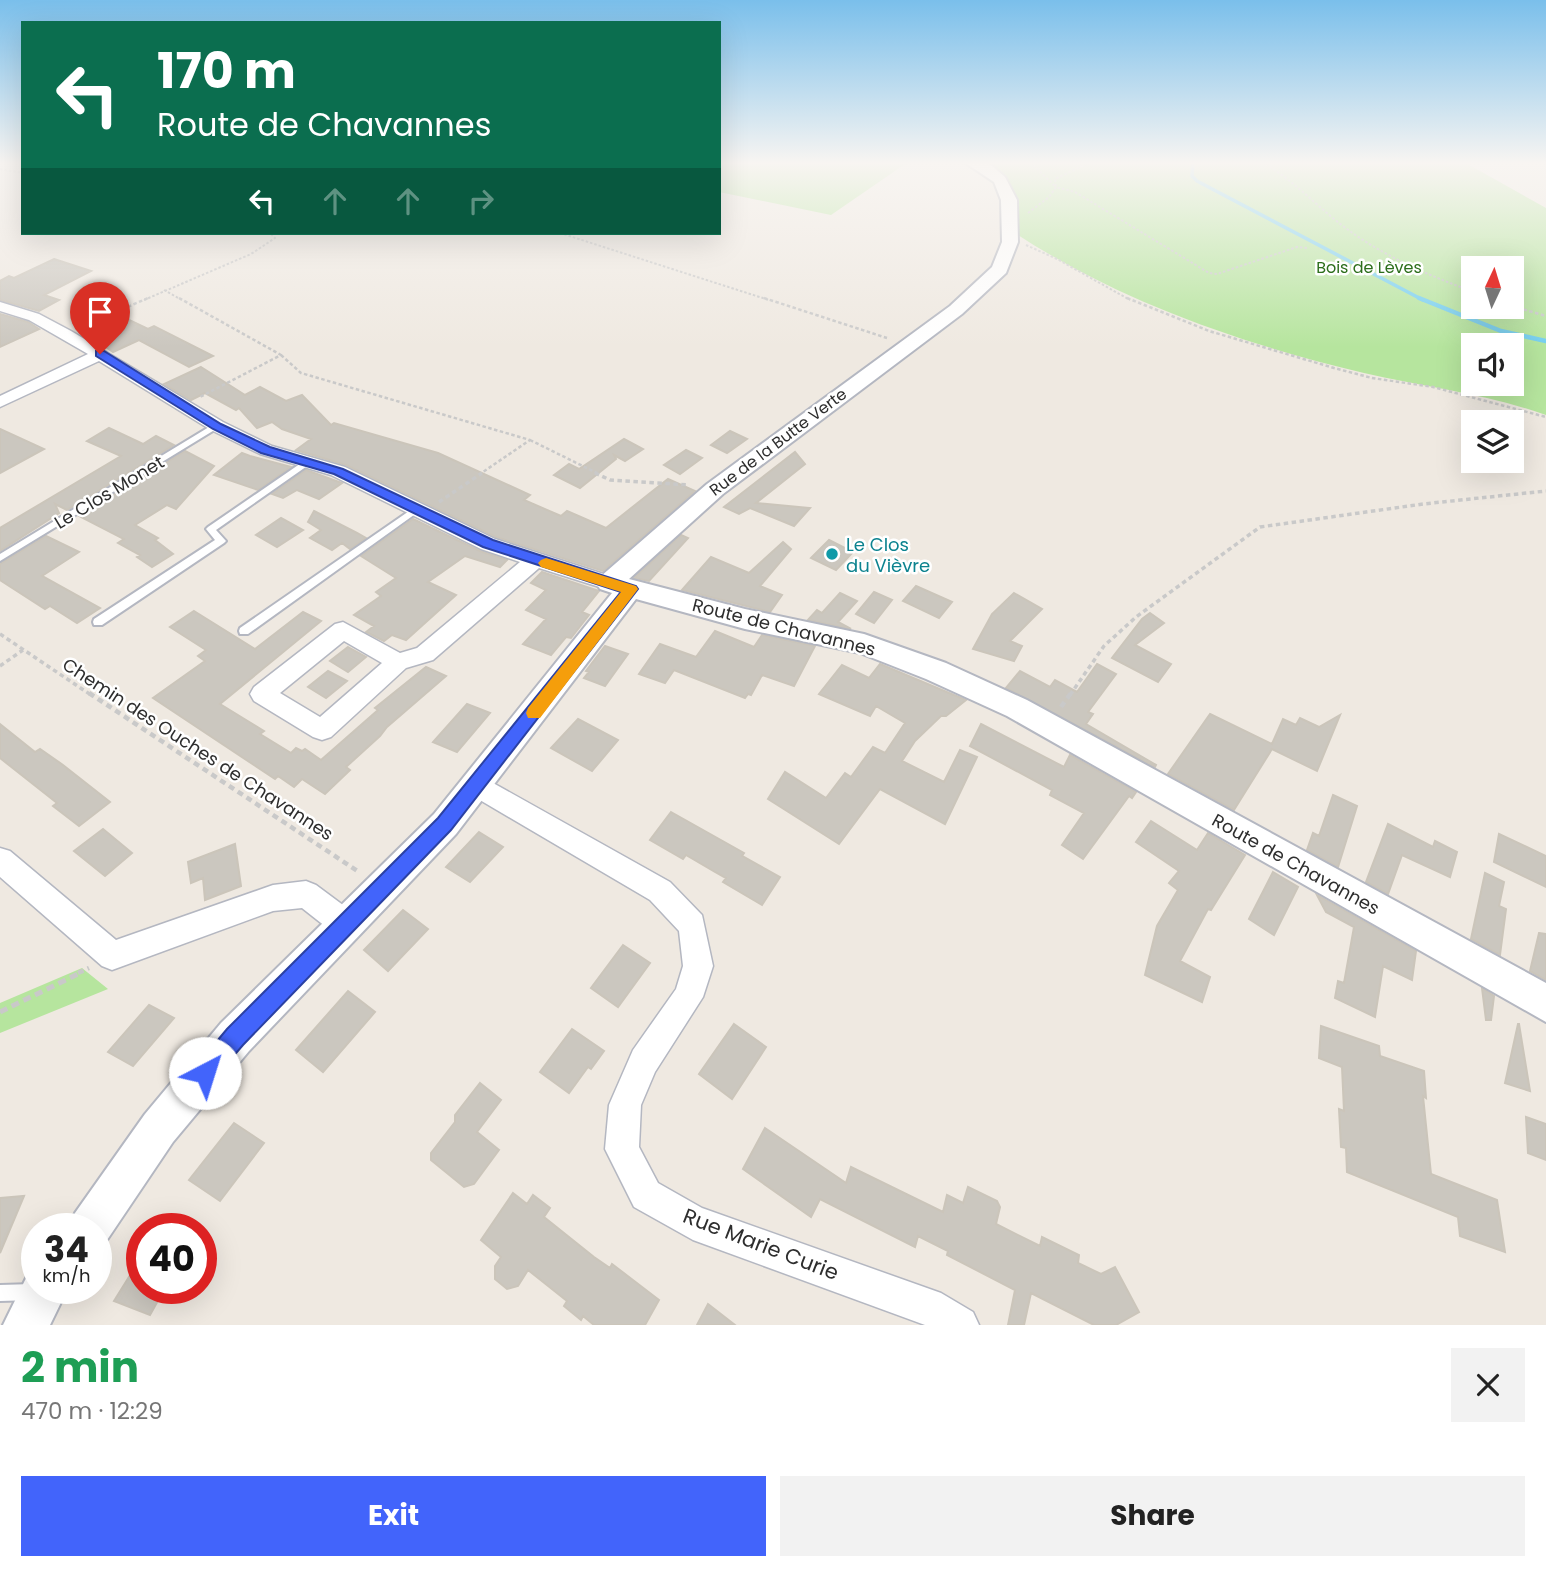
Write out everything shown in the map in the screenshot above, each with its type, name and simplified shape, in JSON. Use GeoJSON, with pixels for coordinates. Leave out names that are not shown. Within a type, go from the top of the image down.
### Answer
{"type":"FeatureCollection","features":[{"type":"Feature","properties":{"kind":"street"},"geometry":{"type":"LineString","coordinates":[[1010,224],[1011,234]]}},
{"type":"Feature","properties":{"kind":"street","name":"Rue de la Butte Verte"},"geometry":{"type":"LineString","coordinates":[[100,1213],[159,1128],[226,1047],[445,824],[477,785],[620,586],[715,489],[803,421],[956,310],[1000,269],[1011,234]]}},
{"type":"Feature","properties":{"kind":"street","name":"Route de Chavannes"},"geometry":{"type":"LineString","coordinates":[[0,306],[34,317],[66,334],[217,426],[266,450],[338,471],[488,544],[620,586],[745,619],[864,644],[936,671],[1047,725],[1546,1003]]}},
{"type":"Feature","properties":{"kind":"street"},"geometry":{"type":"LineString","coordinates":[[0,401],[100,354]]}},
{"type":"Feature","properties":{"kind":"street"},"geometry":{"type":"LineString","coordinates":[[398,662],[343,630],[262,694],[322,730],[398,662],[425,654],[535,560]]}},
{"type":"Feature","properties":{"kind":"street","name":"Rue Marie Curie"},"geometry":{"type":"LineString","coordinates":[[477,785],[660,891],[692,925],[698,966],[688,997],[645,1061],[625,1105],[622,1149],[646,1195],[693,1222],[928,1306],[960,1325]]}},
{"type":"Feature","properties":{"kind":"street"},"geometry":{"type":"LineString","coordinates":[[0,860],[112,956],[273,898],[306,894],[345,925]]}},
{"type":"Feature","properties":{"kind":"lane","name":"Le Clos Monet"},"geometry":{"type":"LineString","coordinates":[[0,558],[217,426]]}},
{"type":"Feature","properties":{"kind":"lane"},"geometry":{"type":"LineString","coordinates":[[97,621],[221,541],[211,529],[307,462]]}},
{"type":"Feature","properties":{"kind":"lane"},"geometry":{"type":"LineString","coordinates":[[244,631],[419,511]]}},
{"type":"Feature","properties":{"kind":"path"},"geometry":{"type":"LineString","coordinates":[[1021,224],[1011,234],[1028,246],[1150,310],[1209,331],[1334,368],[1372,378],[1433,387],[1546,417]]}},
{"type":"Feature","properties":{"kind":"path"},"geometry":{"type":"LineString","coordinates":[[1128,224],[1209,273],[1217,274],[1297,247],[1308,248]]}},
{"type":"Feature","properties":{"kind":"path"},"geometry":{"type":"LineString","coordinates":[[1339,224],[1409,265],[1461,287]]}},
{"type":"Feature","properties":{"kind":"path"},"geometry":{"type":"LineString","coordinates":[[66,334],[270,244],[275,239],[272,235]]}},
{"type":"Feature","properties":{"kind":"path"},"geometry":{"type":"LineString","coordinates":[[566,235],[909,345]]}},
{"type":"Feature","properties":{"kind":"path"},"geometry":{"type":"LineString","coordinates":[[164,290],[281,355],[301,373],[530,440],[610,480],[671,482],[715,489]]}},
{"type":"Feature","properties":{"kind":"path"},"geometry":{"type":"LineString","coordinates":[[1524,310],[1546,316]]}},
{"type":"Feature","properties":{"kind":"path"},"geometry":{"type":"LineString","coordinates":[[184,405],[281,355]]}},
{"type":"Feature","properties":{"kind":"path"},"geometry":{"type":"LineString","coordinates":[[419,511],[530,440]]}},
{"type":"Feature","properties":{"kind":"path"},"geometry":{"type":"LineString","coordinates":[[1047,725],[1104,646],[1136,617],[1260,527],[1423,504],[1546,491]]}},
{"type":"Feature","properties":{"kind":"path","name":"Chemin des Ouches de Chavannes"},"geometry":{"type":"LineString","coordinates":[[0,634],[382,886]]}},
{"type":"Feature","properties":{"kind":"path"},"geometry":{"type":"LineString","coordinates":[[0,666],[23,650]]}},
{"type":"Feature","properties":{"kind":"path"},"geometry":{"type":"LineString","coordinates":[[0,1012],[112,956]]}},
{"type":"Feature","properties":{"kind":"green space","name":"Bois de Lèves"},"geometry":{"type":"Polygon","coordinates":[[[1015,224],[1546,224],[1546,415],[1479,396],[1524,396],[1524,333],[1461,333],[1461,392],[1364,373],[1273,349],[1140,300],[1055,258],[1015,233],[1015,224]]]}},
{"type":"Feature","properties":{"kind":"green space"},"geometry":{"type":"Polygon","coordinates":[[[82,968],[108,989],[0,1033],[0,1003],[82,968]]]}},
{"type":"Feature","properties":{"kind":"building"},"geometry":{"type":"Polygon","coordinates":[[[54,259],[91,271],[44,295],[59,300],[39,311],[0,300],[0,281],[9,276],[14,278],[54,259]]]}},
{"type":"Feature","properties":{"kind":"building"},"geometry":{"type":"Polygon","coordinates":[[[0,314],[28,322],[39,329],[0,347],[0,314]]]}},
{"type":"Feature","properties":{"kind":"building"},"geometry":{"type":"Polygon","coordinates":[[[127,319],[148,329],[154,326],[213,356],[189,367],[139,340],[113,352],[82,330],[99,323],[107,327],[127,319]]]}},
{"type":"Feature","properties":{"kind":"building"},"geometry":{"type":"Polygon","coordinates":[[[201,367],[245,395],[260,387],[286,401],[302,395],[331,425],[334,423],[438,453],[530,495],[524,500],[561,516],[567,511],[606,528],[668,479],[695,491],[603,571],[496,537],[346,465],[296,450],[311,439],[282,429],[272,422],[257,428],[239,408],[236,410],[205,393],[191,400],[164,384],[201,367]]]}},
{"type":"Feature","properties":{"kind":"building"},"geometry":{"type":"Polygon","coordinates":[[[109,428],[143,444],[156,436],[174,445],[67,510],[55,504],[59,513],[0,551],[0,528],[121,456],[87,441],[109,428]]]}},
{"type":"Feature","properties":{"kind":"building"},"geometry":{"type":"Polygon","coordinates":[[[0,429],[44,449],[0,473],[0,429]]]}},
{"type":"Feature","properties":{"kind":"building"},"geometry":{"type":"Polygon","coordinates":[[[730,431],[747,439],[727,453],[711,445],[730,431]]]}},
{"type":"Feature","properties":{"kind":"building"},"geometry":{"type":"Polygon","coordinates":[[[624,439],[643,449],[625,461],[614,455],[616,459],[580,488],[554,475],[569,464],[579,469],[624,439]]]}},
{"type":"Feature","properties":{"kind":"building"},"geometry":{"type":"Polygon","coordinates":[[[686,450],[702,458],[680,474],[664,465],[686,450]]]}},
{"type":"Feature","properties":{"kind":"building"},"geometry":{"type":"Polygon","coordinates":[[[185,451],[214,466],[176,509],[167,505],[135,525],[158,538],[155,540],[173,554],[152,567],[137,557],[140,555],[118,543],[124,539],[79,516],[185,451]]]}},
{"type":"Feature","properties":{"kind":"building"},"geometry":{"type":"Polygon","coordinates":[[[795,452],[805,464],[756,503],[810,508],[794,526],[750,508],[739,514],[724,507],[795,452]]]}},
{"type":"Feature","properties":{"kind":"building"},"geometry":{"type":"Polygon","coordinates":[[[242,453],[291,467],[258,490],[214,475],[242,453]]]}},
{"type":"Feature","properties":{"kind":"building"},"geometry":{"type":"Polygon","coordinates":[[[306,470],[342,483],[319,499],[297,490],[283,498],[272,494],[306,470]]]}},
{"type":"Feature","properties":{"kind":"building"},"geometry":{"type":"Polygon","coordinates":[[[314,511],[366,538],[350,549],[342,543],[332,550],[310,538],[321,530],[308,522],[314,511]]]}},
{"type":"Feature","properties":{"kind":"building"},"geometry":{"type":"Polygon","coordinates":[[[281,518],[303,530],[277,547],[256,535],[281,518]]]}},
{"type":"Feature","properties":{"kind":"building"},"geometry":{"type":"Polygon","coordinates":[[[413,519],[480,551],[507,560],[500,567],[465,556],[428,582],[456,595],[406,640],[392,635],[384,641],[366,632],[374,626],[354,615],[381,596],[376,592],[396,578],[361,556],[413,519]]]}},
{"type":"Feature","properties":{"kind":"building"},"geometry":{"type":"Polygon","coordinates":[[[681,535],[688,538],[649,581],[634,578],[681,535]]]}},
{"type":"Feature","properties":{"kind":"building"},"geometry":{"type":"Polygon","coordinates":[[[46,536],[79,552],[42,576],[100,608],[77,623],[50,606],[45,609],[0,580],[0,564],[46,536]]]}},
{"type":"Feature","properties":{"kind":"building","name":"Le Clos du Vièvre"},"geometry":{"type":"Polygon","coordinates":[[[829,540],[853,552],[836,570],[811,558],[829,540]]]}},
{"type":"Feature","properties":{"kind":"building"},"geometry":{"type":"Polygon","coordinates":[[[783,542],[791,549],[760,586],[782,595],[770,612],[682,590],[711,557],[749,573],[783,542]]]}},
{"type":"Feature","properties":{"kind":"building"},"geometry":{"type":"Polygon","coordinates":[[[542,572],[599,591],[582,612],[589,615],[571,638],[566,637],[551,655],[523,644],[546,619],[526,610],[546,590],[531,583],[542,572]]]}},
{"type":"Feature","properties":{"kind":"building"},"geometry":{"type":"Polygon","coordinates":[[[916,586],[952,602],[939,618],[903,601],[916,586]]]}},
{"type":"Feature","properties":{"kind":"building"},"geometry":{"type":"Polygon","coordinates":[[[874,592],[892,600],[874,623],[856,614],[874,592]]]}},
{"type":"Feature","properties":{"kind":"building"},"geometry":{"type":"Polygon","coordinates":[[[840,593],[857,601],[838,622],[851,629],[808,620],[817,610],[822,613],[840,593]]]}},
{"type":"Feature","properties":{"kind":"building"},"geometry":{"type":"Polygon","coordinates":[[[1014,593],[1042,609],[1010,641],[1022,646],[1014,661],[973,649],[992,614],[1014,593]]]}},
{"type":"Feature","properties":{"kind":"building"},"geometry":{"type":"Polygon","coordinates":[[[194,611],[255,649],[303,612],[321,621],[220,704],[264,731],[260,734],[291,753],[296,748],[302,751],[305,749],[321,760],[378,710],[375,708],[426,667],[446,676],[387,727],[346,767],[350,770],[325,794],[302,779],[294,787],[278,776],[275,779],[153,698],[205,661],[198,656],[206,650],[170,627],[194,611]]]}},
{"type":"Feature","properties":{"kind":"building"},"geometry":{"type":"Polygon","coordinates":[[[1150,613],[1164,623],[1135,645],[1171,664],[1158,682],[1112,658],[1142,619],[1150,613]]]}},
{"type":"Feature","properties":{"kind":"building"},"geometry":{"type":"Polygon","coordinates":[[[715,631],[754,647],[762,635],[815,646],[794,686],[762,675],[751,695],[748,694],[745,698],[674,670],[665,683],[639,674],[660,644],[696,657],[715,631]]]}},
{"type":"Feature","properties":{"kind":"building"},"geometry":{"type":"Polygon","coordinates":[[[605,646],[628,654],[605,686],[584,678],[589,672],[586,671],[605,646]]]}},
{"type":"Feature","properties":{"kind":"building"},"geometry":{"type":"Polygon","coordinates":[[[348,647],[366,657],[348,672],[330,661],[348,647]]]}},
{"type":"Feature","properties":{"kind":"building"},"geometry":{"type":"Polygon","coordinates":[[[880,664],[966,700],[946,716],[941,716],[915,741],[902,761],[944,782],[960,750],[977,757],[945,824],[880,789],[839,844],[768,799],[785,772],[826,798],[845,773],[851,777],[873,747],[885,753],[905,723],[876,706],[870,716],[819,694],[842,665],[869,678],[880,664]]]}},
{"type":"Feature","properties":{"kind":"building"},"geometry":{"type":"Polygon","coordinates":[[[1097,664],[1116,674],[1088,712],[1093,714],[1086,724],[1156,765],[1155,767],[1006,688],[1020,671],[1050,687],[1055,680],[1077,692],[1097,664]]]}},
{"type":"Feature","properties":{"kind":"building"},"geometry":{"type":"Polygon","coordinates":[[[328,671],[347,681],[326,698],[308,687],[328,671]]]}},
{"type":"Feature","properties":{"kind":"building"},"geometry":{"type":"Polygon","coordinates":[[[467,704],[490,713],[457,752],[433,742],[467,704]]]}},
{"type":"Feature","properties":{"kind":"building"},"geometry":{"type":"Polygon","coordinates":[[[1210,714],[1272,744],[1283,719],[1296,725],[1300,718],[1319,727],[1340,715],[1317,771],[1272,749],[1234,810],[1168,774],[1210,714]]]}},
{"type":"Feature","properties":{"kind":"building"},"geometry":{"type":"Polygon","coordinates":[[[578,719],[618,740],[592,771],[551,748],[578,719]]]}},
{"type":"Feature","properties":{"kind":"building"},"geometry":{"type":"Polygon","coordinates":[[[0,724],[35,752],[40,749],[63,765],[110,802],[79,826],[53,806],[57,803],[0,758],[0,724]]]}},
{"type":"Feature","properties":{"kind":"building"},"geometry":{"type":"Polygon","coordinates":[[[981,724],[1064,767],[1070,755],[1136,792],[1132,798],[1129,796],[1083,859],[1062,845],[1084,813],[1050,795],[1052,790],[970,746],[981,724]]]}},
{"type":"Feature","properties":{"kind":"building"},"geometry":{"type":"Polygon","coordinates":[[[1333,795],[1357,806],[1338,867],[1307,850],[1313,833],[1319,836],[1333,795]]]}},
{"type":"Feature","properties":{"kind":"building"},"geometry":{"type":"Polygon","coordinates":[[[671,812],[744,853],[742,856],[780,877],[762,905],[723,882],[726,878],[686,855],[683,859],[650,840],[671,812]]]}},
{"type":"Feature","properties":{"kind":"building"},"geometry":{"type":"Polygon","coordinates":[[[1151,821],[1197,850],[1208,833],[1245,855],[1211,910],[1208,909],[1180,961],[1210,977],[1202,1002],[1145,975],[1157,926],[1178,890],[1169,883],[1179,871],[1136,842],[1151,821]]]}},
{"type":"Feature","properties":{"kind":"building"},"geometry":{"type":"Polygon","coordinates":[[[1388,824],[1433,847],[1435,841],[1457,852],[1450,877],[1402,855],[1388,894],[1366,882],[1388,824]]]}},
{"type":"Feature","properties":{"kind":"building"},"geometry":{"type":"Polygon","coordinates":[[[103,829],[132,853],[105,876],[74,851],[103,829]]]}},
{"type":"Feature","properties":{"kind":"building"},"geometry":{"type":"Polygon","coordinates":[[[479,832],[503,847],[470,882],[446,867],[479,832]]]}},
{"type":"Feature","properties":{"kind":"building"},"geometry":{"type":"Polygon","coordinates":[[[1499,834],[1546,856],[1546,887],[1494,862],[1499,834]]]}},
{"type":"Feature","properties":{"kind":"building"},"geometry":{"type":"Polygon","coordinates":[[[235,844],[241,886],[205,900],[203,878],[191,883],[188,862],[235,844]]]}},
{"type":"Feature","properties":{"kind":"building"},"geometry":{"type":"Polygon","coordinates":[[[1273,872],[1298,887],[1274,935],[1249,919],[1273,872]]]}},
{"type":"Feature","properties":{"kind":"building"},"geometry":{"type":"Polygon","coordinates":[[[1485,873],[1504,882],[1499,906],[1506,909],[1500,955],[1471,939],[1485,873]]]}},
{"type":"Feature","properties":{"kind":"building"},"geometry":{"type":"Polygon","coordinates":[[[1317,895],[1416,951],[1412,980],[1383,966],[1375,1017],[1335,998],[1338,981],[1344,983],[1354,927],[1326,912],[1317,895]]]}},
{"type":"Feature","properties":{"kind":"building"},"geometry":{"type":"Polygon","coordinates":[[[403,910],[428,929],[388,971],[364,950],[403,910]]]}},
{"type":"Feature","properties":{"kind":"building"},"geometry":{"type":"Polygon","coordinates":[[[1539,933],[1546,934],[1546,980],[1530,971],[1539,933]]]}},
{"type":"Feature","properties":{"kind":"building"},"geometry":{"type":"Polygon","coordinates":[[[623,945],[650,963],[618,1007],[591,988],[623,945]]]}},
{"type":"Feature","properties":{"kind":"building"},"geometry":{"type":"Polygon","coordinates":[[[1482,988],[1494,996],[1491,1020],[1486,1020],[1482,988]]]}},
{"type":"Feature","properties":{"kind":"building"},"geometry":{"type":"Polygon","coordinates":[[[348,991],[375,1012],[323,1072],[296,1050],[348,991]]]}},
{"type":"Feature","properties":{"kind":"building"},"geometry":{"type":"Polygon","coordinates":[[[149,1005],[174,1018],[133,1066],[108,1052],[149,1005]]]}},
{"type":"Feature","properties":{"kind":"building"},"geometry":{"type":"Polygon","coordinates":[[[734,1024],[766,1047],[732,1099],[699,1074],[734,1024]]]}},
{"type":"Feature","properties":{"kind":"building"},"geometry":{"type":"Polygon","coordinates":[[[1519,1024],[1530,1091],[1505,1083],[1519,1024]]]}},
{"type":"Feature","properties":{"kind":"building"},"geometry":{"type":"Polygon","coordinates":[[[1321,1026],[1379,1046],[1380,1056],[1424,1071],[1426,1098],[1423,1096],[1431,1174],[1497,1200],[1505,1252],[1460,1236],[1458,1217],[1347,1172],[1346,1148],[1341,1147],[1339,1109],[1344,1111],[1342,1067],[1319,1058],[1321,1026]]]}},
{"type":"Feature","properties":{"kind":"building"},"geometry":{"type":"Polygon","coordinates":[[[572,1029],[604,1051],[569,1093],[540,1072],[572,1029]]]}},
{"type":"Feature","properties":{"kind":"building"},"geometry":{"type":"Polygon","coordinates":[[[480,1083],[501,1100],[477,1132],[499,1150],[474,1184],[464,1187],[431,1160],[431,1153],[455,1122],[455,1115],[480,1083]]]}},
{"type":"Feature","properties":{"kind":"building"},"geometry":{"type":"Polygon","coordinates":[[[1526,1117],[1546,1124],[1546,1160],[1528,1153],[1526,1117]]]}},
{"type":"Feature","properties":{"kind":"building"},"geometry":{"type":"Polygon","coordinates":[[[234,1123],[264,1143],[220,1201],[189,1180],[234,1123]]]}},
{"type":"Feature","properties":{"kind":"building"},"geometry":{"type":"Polygon","coordinates":[[[765,1128],[846,1183],[851,1167],[943,1212],[947,1195],[963,1203],[968,1187],[997,1201],[1000,1207],[996,1224],[1040,1246],[1042,1237],[1079,1255],[1078,1263],[1101,1274],[1115,1267],[1139,1312],[1116,1325],[1094,1325],[1031,1293],[1024,1325],[1008,1325],[1015,1290],[947,1255],[948,1251],[918,1236],[915,1247],[820,1199],[811,1217],[743,1169],[765,1128]]]}},
{"type":"Feature","properties":{"kind":"building"},"geometry":{"type":"Polygon","coordinates":[[[513,1193],[527,1204],[533,1195],[550,1208],[544,1217],[594,1257],[610,1268],[612,1264],[659,1300],[645,1325],[594,1325],[583,1316],[581,1320],[564,1306],[567,1301],[528,1270],[518,1286],[507,1289],[495,1279],[495,1266],[501,1257],[481,1240],[513,1193]]]}},
{"type":"Feature","properties":{"kind":"building"},"geometry":{"type":"Polygon","coordinates":[[[24,1196],[0,1253],[0,1198],[24,1196]]]}},
{"type":"Feature","properties":{"kind":"building"},"geometry":{"type":"Polygon","coordinates":[[[126,1282],[126,1304],[156,1304],[150,1315],[114,1301],[126,1282]]]}},
{"type":"Feature","properties":{"kind":"building"},"geometry":{"type":"Polygon","coordinates":[[[708,1304],[735,1325],[697,1325],[708,1304]]]}},
{"type":"Feature","properties":{"kind":"waterway"},"geometry":{"type":"LineString","coordinates":[[1278,224],[1420,298]]}},
{"type":"Feature","properties":{"kind":"waterway"},"geometry":{"type":"LineString","coordinates":[[1420,298],[1501,331],[1546,341]]}},
{"type":"Feature","properties":{"kind":"slow traffic"},"geometry":{"type":"LineString","coordinates":[[534,713],[631,589],[546,563]]}},
{"type":"Feature","properties":{"kind":"place","name":"Le Clos du Vièvre"},"geometry":{"type":"Point","coordinates":[832,554]}},
{"type":"Feature","properties":{"kind":"route"},"geometry":{"type":"LineString","coordinates":[[100,354],[217,426],[266,450],[338,471],[488,544],[631,589],[445,824],[235,1037],[205,1073]]}}]}
